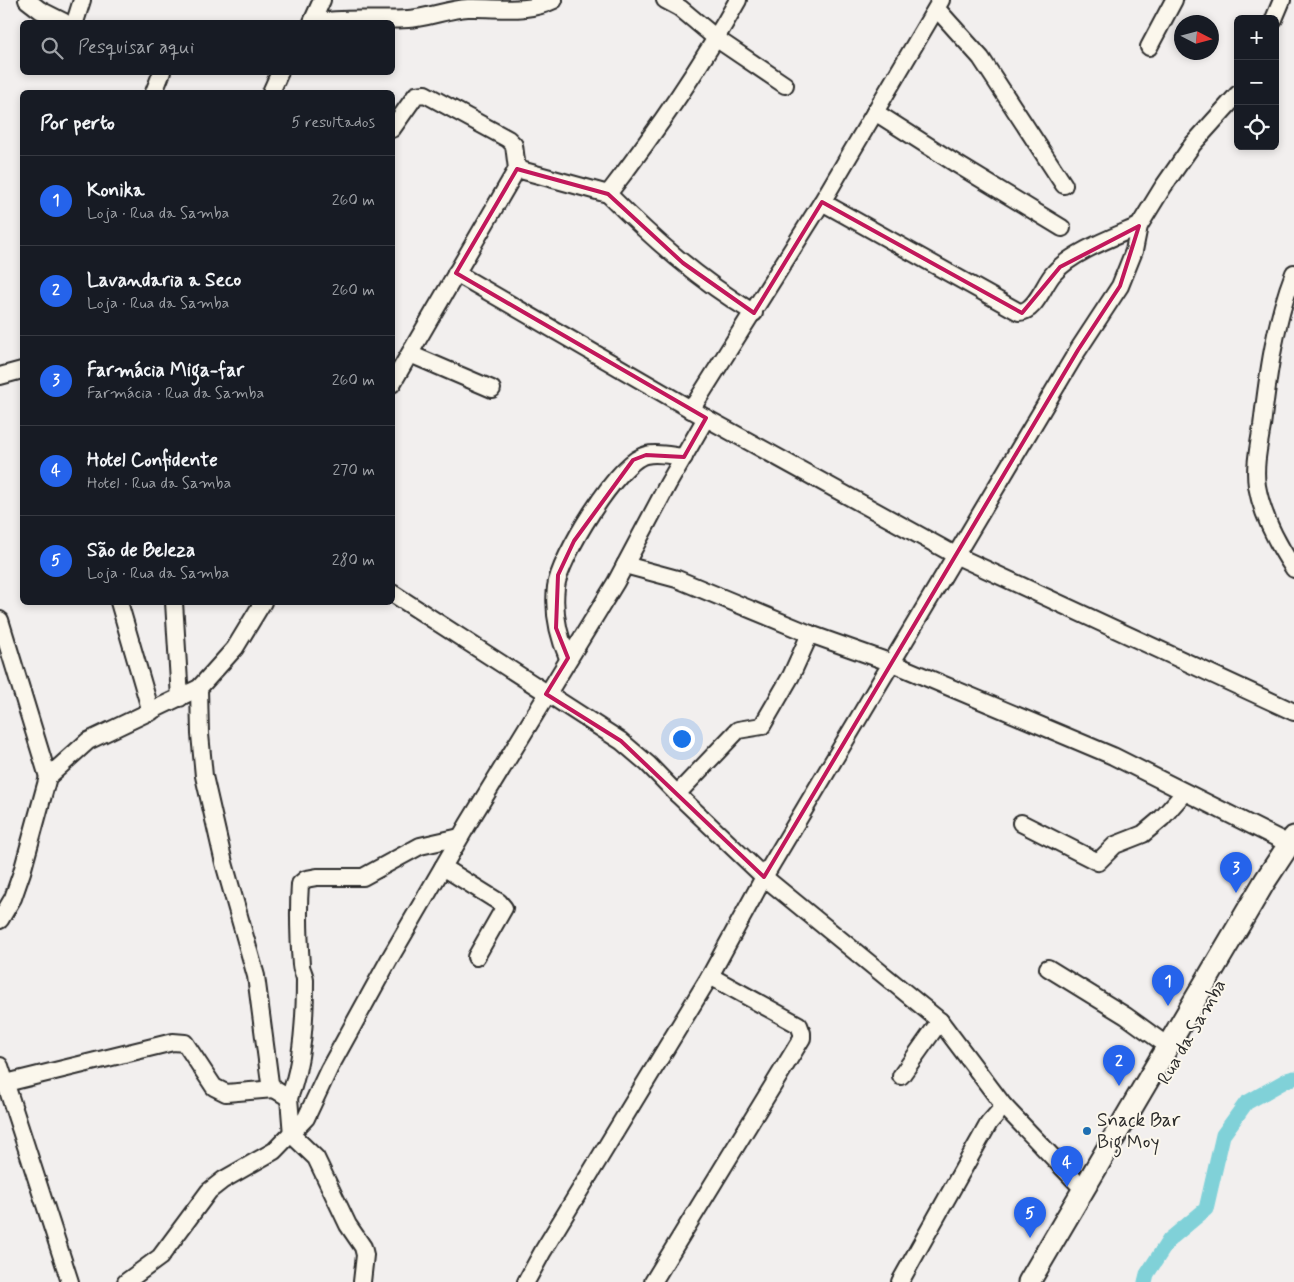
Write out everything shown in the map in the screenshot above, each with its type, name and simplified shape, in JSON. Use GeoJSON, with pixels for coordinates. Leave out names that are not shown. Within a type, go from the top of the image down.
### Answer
{"type":"FeatureCollection","features":[{"type":"Feature","properties":{"kind":"main road","name":"Rua da Samba"},"geometry":{"type":"LineString","coordinates":[[1029,1282],[1083,1189],[1292,847]]}},
{"type":"Feature","properties":{"kind":"main road","name":"Rua da Samba"},"geometry":{"type":"LineString","coordinates":[[1044,1282],[1196,1027],[1266,904],[1292,847]]}},
{"type":"Feature","properties":{"kind":"street"},"geometry":{"type":"LineString","coordinates":[[27,0],[40,10],[60,20]]}},
{"type":"Feature","properties":{"kind":"street"},"geometry":{"type":"LineString","coordinates":[[76,20],[82,0]]}},
{"type":"Feature","properties":{"kind":"street"},"geometry":{"type":"LineString","coordinates":[[313,20],[322,0]]}},
{"type":"Feature","properties":{"kind":"street"},"geometry":{"type":"LineString","coordinates":[[336,20],[355,18],[406,19],[466,8],[519,10],[536,8],[554,0]]}},
{"type":"Feature","properties":{"kind":"street"},"geometry":{"type":"LineString","coordinates":[[666,0],[680,8],[717,39],[785,85]]}},
{"type":"Feature","properties":{"kind":"street"},"geometry":{"type":"LineString","coordinates":[[608,194],[640,154],[717,39],[738,0]]}},
{"type":"Feature","properties":{"kind":"street"},"geometry":{"type":"LineString","coordinates":[[1148,47],[1174,0]]}},
{"type":"Feature","properties":{"kind":"street"},"geometry":{"type":"LineString","coordinates":[[1276,15],[1282,0]]}},
{"type":"Feature","properties":{"kind":"street"},"geometry":{"type":"LineString","coordinates":[[691,410],[822,202],[939,4],[981,58],[1064,185]]}},
{"type":"Feature","properties":{"kind":"street"},"geometry":{"type":"LineString","coordinates":[[155,90],[161,75]]}},
{"type":"Feature","properties":{"kind":"street"},"geometry":{"type":"LineString","coordinates":[[272,90],[279,75]]}},
{"type":"Feature","properties":{"kind":"street"},"geometry":{"type":"LineString","coordinates":[[395,126],[416,94],[425,94],[508,138],[514,145],[517,169],[395,379]]}},
{"type":"Feature","properties":{"kind":"street"},"geometry":{"type":"LineString","coordinates":[[526,1282],[542,1251],[710,976],[764,877],[1078,350],[1120,286],[1134,251],[1139,226],[1193,144],[1234,98]]}},
{"type":"Feature","properties":{"kind":"street"},"geometry":{"type":"LineString","coordinates":[[876,112],[978,178],[1062,228]]}},
{"type":"Feature","properties":{"kind":"street"},"geometry":{"type":"LineString","coordinates":[[517,169],[608,194],[644,230],[683,264],[720,292],[754,312]]}},
{"type":"Feature","properties":{"kind":"street"},"geometry":{"type":"LineString","coordinates":[[822,202],[1019,312],[1029,308],[1060,266],[1139,226]]}},
{"type":"Feature","properties":{"kind":"street"},"geometry":{"type":"LineString","coordinates":[[456,273],[691,410],[957,556],[1294,712]]}},
{"type":"Feature","properties":{"kind":"street"},"geometry":{"type":"LineString","coordinates":[[1294,273],[1284,300],[1269,370],[1256,465],[1257,485],[1261,501],[1279,544],[1294,569]]}},
{"type":"Feature","properties":{"kind":"street"},"geometry":{"type":"LineString","coordinates":[[410,354],[492,389]]}},
{"type":"Feature","properties":{"kind":"street"},"geometry":{"type":"LineString","coordinates":[[0,376],[20,371]]}},
{"type":"Feature","properties":{"kind":"street"},"geometry":{"type":"LineString","coordinates":[[126,1282],[160,1257],[209,1192],[222,1180],[274,1152],[306,1118],[329,1069],[443,867],[625,564],[706,418]]}},
{"type":"Feature","properties":{"kind":"street"},"geometry":{"type":"LineString","coordinates":[[568,658],[556,628],[556,595],[558,575],[574,541],[615,480],[633,460],[646,455],[684,457]]}},
{"type":"Feature","properties":{"kind":"street"},"geometry":{"type":"LineString","coordinates":[[625,564],[677,579],[810,634],[892,663],[1113,756],[1292,847]]}},
{"type":"Feature","properties":{"kind":"street"},"geometry":{"type":"LineString","coordinates":[[395,594],[621,741],[648,764],[764,877],[940,1021],[1004,1106],[1083,1189]]}},
{"type":"Feature","properties":{"kind":"street"},"geometry":{"type":"LineString","coordinates":[[119,605],[151,712]]}},
{"type":"Feature","properties":{"kind":"street"},"geometry":{"type":"LineString","coordinates":[[174,605],[180,698]]}},
{"type":"Feature","properties":{"kind":"street"},"geometry":{"type":"LineString","coordinates":[[48,777],[88,741],[198,688],[235,648],[261,605]]}},
{"type":"Feature","properties":{"kind":"street"},"geometry":{"type":"LineString","coordinates":[[0,620],[48,777],[22,872],[13,898],[0,920]]}},
{"type":"Feature","properties":{"kind":"street"},"geometry":{"type":"LineString","coordinates":[[677,794],[738,730],[762,726],[791,676],[810,634]]}},
{"type":"Feature","properties":{"kind":"street"},"geometry":{"type":"LineString","coordinates":[[198,688],[204,776],[224,863],[256,976],[270,1083],[274,1089],[289,1098]]}},
{"type":"Feature","properties":{"kind":"street"},"geometry":{"type":"LineString","coordinates":[[1021,823],[1098,862],[1115,846],[1143,834],[1162,818],[1184,793]]}},
{"type":"Feature","properties":{"kind":"street"},"geometry":{"type":"LineString","coordinates":[[362,1282],[365,1255],[363,1247],[348,1225],[316,1158],[292,1134],[289,1098],[296,1081],[300,1054],[305,980],[301,968],[300,884],[306,879],[317,876],[363,877],[420,846],[460,838]]}},
{"type":"Feature","properties":{"kind":"street"},"geometry":{"type":"LineString","coordinates":[[443,867],[499,902],[504,908],[476,957]]}},
{"type":"Feature","properties":{"kind":"street"},"geometry":{"type":"LineString","coordinates":[[1048,968],[1126,1016],[1169,1047]]}},
{"type":"Feature","properties":{"kind":"street"},"geometry":{"type":"LineString","coordinates":[[653,1282],[802,1038],[802,1033],[798,1026],[710,976]]}},
{"type":"Feature","properties":{"kind":"street"},"geometry":{"type":"LineString","coordinates":[[901,1076],[940,1021]]}},
{"type":"Feature","properties":{"kind":"street"},"geometry":{"type":"LineString","coordinates":[[6,1083],[173,1042],[185,1043],[214,1087],[226,1094],[274,1089]]}},
{"type":"Feature","properties":{"kind":"street"},"geometry":{"type":"LineString","coordinates":[[0,1066],[70,1282]]}},
{"type":"Feature","properties":{"kind":"street"},"geometry":{"type":"LineString","coordinates":[[900,1282],[985,1131],[1004,1106]]}},
{"type":"Feature","properties":{"kind":"highlighted area"},"geometry":{"type":"Polygon","coordinates":[[[517,169],[608,194],[683,263],[754,313],[822,202],[1022,313],[1060,267],[1139,226],[1120,286],[1078,350],[764,877],[621,741],[546,694],[568,658],[556,628],[558,575],[574,541],[633,460],[646,455],[684,457],[706,418],[456,273],[517,169]]]}},
{"type":"Feature","properties":{"kind":"waterway"},"geometry":{"type":"LineString","coordinates":[[1145,1282],[1147,1274],[1169,1240],[1206,1209],[1223,1135],[1246,1103],[1294,1078]]}},
{"type":"Feature","properties":{"kind":"place","name":"Farmácia Miga-far"},"geometry":{"type":"Point","coordinates":[1236,893]}},
{"type":"Feature","properties":{"kind":"place","name":"Konika"},"geometry":{"type":"Point","coordinates":[1168,1006]}},
{"type":"Feature","properties":{"kind":"place","name":"Lavandaria a Seco"},"geometry":{"type":"Point","coordinates":[1119,1086]}},
{"type":"Feature","properties":{"kind":"place","name":"Snack Bar Big Moy"},"geometry":{"type":"Point","coordinates":[1087,1131]}},
{"type":"Feature","properties":{"kind":"place","name":"Hotel Confidente"},"geometry":{"type":"Point","coordinates":[1067,1187]}},
{"type":"Feature","properties":{"kind":"place","name":"São de Beleza"},"geometry":{"type":"Point","coordinates":[1030,1238]}}]}
